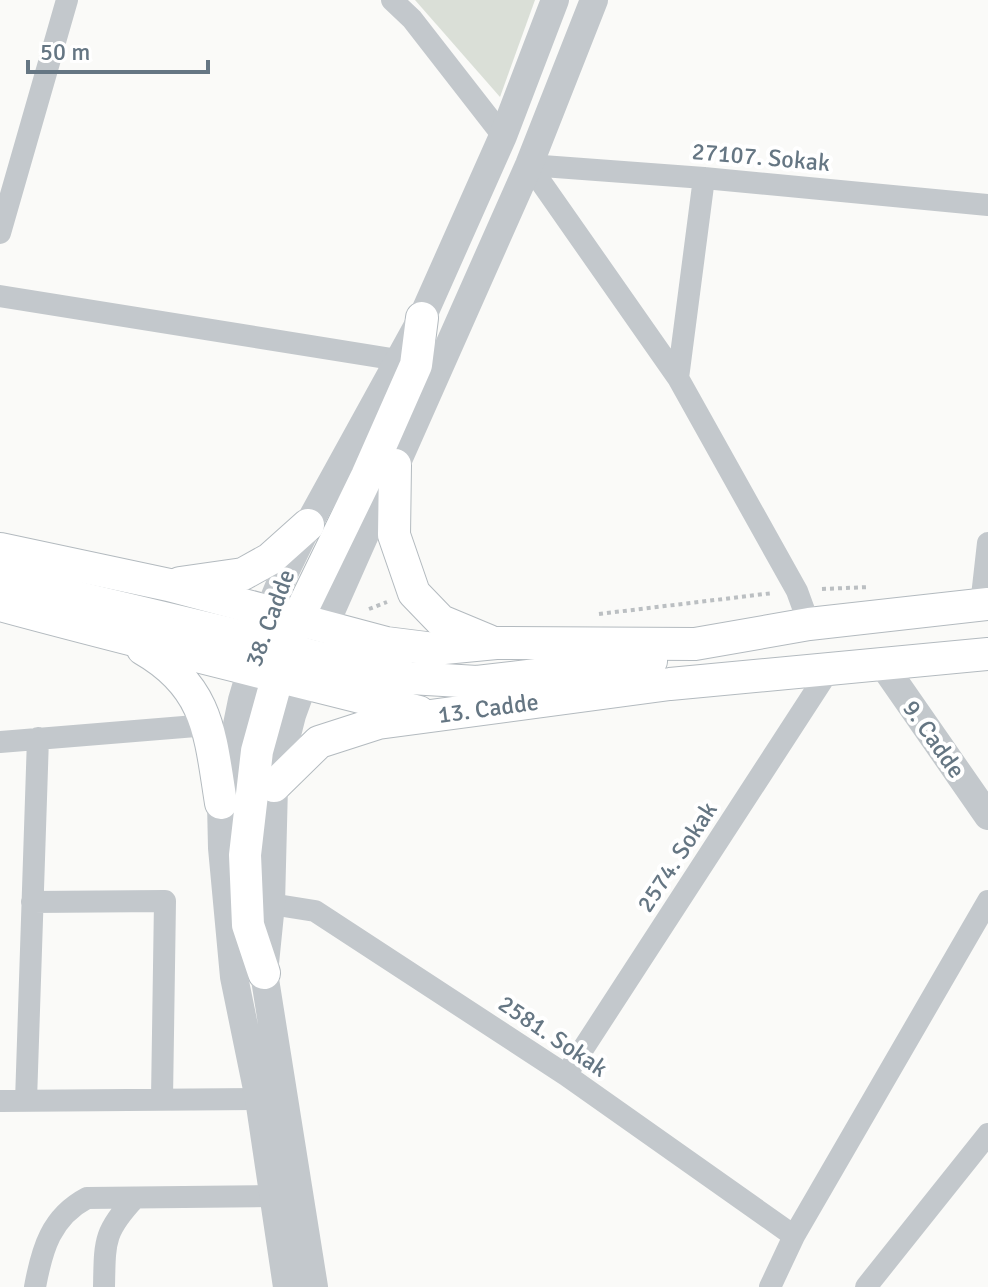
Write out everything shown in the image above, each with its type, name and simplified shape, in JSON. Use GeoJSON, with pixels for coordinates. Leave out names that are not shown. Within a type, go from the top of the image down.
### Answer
{"type":"FeatureCollection","features":[{"type":"Feature","properties":{"kind":"main road"},"geometry":{"type":"LineString","coordinates":[[264,973],[248,925],[245,855],[257,751],[287,648],[416,365],[422,318]]}},
{"type":"Feature","properties":{"kind":"main road"},"geometry":{"type":"LineString","coordinates":[[395,465],[394,535],[414,593],[441,621],[496,643]]}},
{"type":"Feature","properties":{"kind":"main road"},"geometry":{"type":"LineString","coordinates":[[169,585],[243,574],[270,559],[308,525]]}},
{"type":"Feature","properties":{"kind":"main road","name":"13. Cadde"},"geometry":{"type":"LineString","coordinates":[[0,549],[169,585],[287,648],[430,715],[654,685],[988,654]]}},
{"type":"Feature","properties":{"kind":"main road"},"geometry":{"type":"LineString","coordinates":[[0,579],[410,678],[477,682],[658,660],[695,644]]}},
{"type":"Feature","properties":{"kind":"main road","name":"13. Cadde"},"geometry":{"type":"LineString","coordinates":[[0,605],[126,639],[287,648],[386,643],[434,649],[496,643],[695,644],[809,624],[984,604]]}},
{"type":"Feature","properties":{"kind":"main road"},"geometry":{"type":"LineString","coordinates":[[126,639],[167,663],[195,695],[208,725],[221,803]]}},
{"type":"Feature","properties":{"kind":"main road"},"geometry":{"type":"LineString","coordinates":[[274,786],[319,742],[378,723],[430,715]]}},
{"type":"Feature","properties":{"kind":"street"},"geometry":{"type":"LineString","coordinates":[[0,233],[67,0]]}},
{"type":"Feature","properties":{"kind":"street"},"geometry":{"type":"LineString","coordinates":[[392,0],[412,19],[503,136]]}},
{"type":"Feature","properties":{"kind":"street","name":"38. Cadde"},"geometry":{"type":"LineString","coordinates":[[314,1287],[264,973],[271,904],[274,786],[287,648],[308,525],[422,318],[503,136],[555,0]]}},
{"type":"Feature","properties":{"kind":"street","name":"38. Cadde"},"geometry":{"type":"LineString","coordinates":[[287,1287],[259,1099],[234,977],[222,848],[221,803],[242,700],[287,648],[395,465],[529,165],[594,0]]}},
{"type":"Feature","properties":{"kind":"street"},"geometry":{"type":"LineString","coordinates":[[529,165],[678,378],[797,591],[809,624]]}},
{"type":"Feature","properties":{"kind":"street","name":"27107. Sokak"},"geometry":{"type":"LineString","coordinates":[[529,165],[988,205]]}},
{"type":"Feature","properties":{"kind":"street"},"geometry":{"type":"LineString","coordinates":[[678,378],[704,178]]}},
{"type":"Feature","properties":{"kind":"street"},"geometry":{"type":"LineString","coordinates":[[0,296],[398,360]]}},
{"type":"Feature","properties":{"kind":"street"},"geometry":{"type":"LineString","coordinates":[[984,604],[988,543]]}},
{"type":"Feature","properties":{"kind":"street","name":"9. Cadde"},"geometry":{"type":"LineString","coordinates":[[881,662],[988,816]]}},
{"type":"Feature","properties":{"kind":"street","name":"2574. Sokak"},"geometry":{"type":"LineString","coordinates":[[566,1075],[831,667]]}},
{"type":"Feature","properties":{"kind":"street"},"geometry":{"type":"LineString","coordinates":[[0,742],[208,725]]}},
{"type":"Feature","properties":{"kind":"street"},"geometry":{"type":"LineString","coordinates":[[26,1101],[38,738]]}},
{"type":"Feature","properties":{"kind":"street"},"geometry":{"type":"LineString","coordinates":[[32,902],[165,901],[162,1099]]}},
{"type":"Feature","properties":{"kind":"street"},"geometry":{"type":"LineString","coordinates":[[770,1287],[794,1236],[988,901]]}},
{"type":"Feature","properties":{"kind":"street","name":"2581. Sokak"},"geometry":{"type":"LineString","coordinates":[[271,904],[315,911],[566,1075],[794,1236]]}},
{"type":"Feature","properties":{"kind":"street"},"geometry":{"type":"LineString","coordinates":[[0,1101],[259,1099]]}},
{"type":"Feature","properties":{"kind":"street"},"geometry":{"type":"LineString","coordinates":[[866,1287],[988,1134]]}},
{"type":"Feature","properties":{"kind":"street"},"geometry":{"type":"LineString","coordinates":[[35,1287],[41,1252],[69,1207],[87,1198],[273,1196]]}},
{"type":"Feature","properties":{"kind":"street"},"geometry":{"type":"LineString","coordinates":[[104,1287],[106,1240],[119,1215],[135,1198]]}},
{"type":"Feature","properties":{"kind":"path"},"geometry":{"type":"LineString","coordinates":[[586,615],[797,591],[882,586]]}},
{"type":"Feature","properties":{"kind":"shaded area"},"geometry":{"type":"Polygon","coordinates":[[[415,0],[535,0],[500,97],[415,0]]]}}]}
